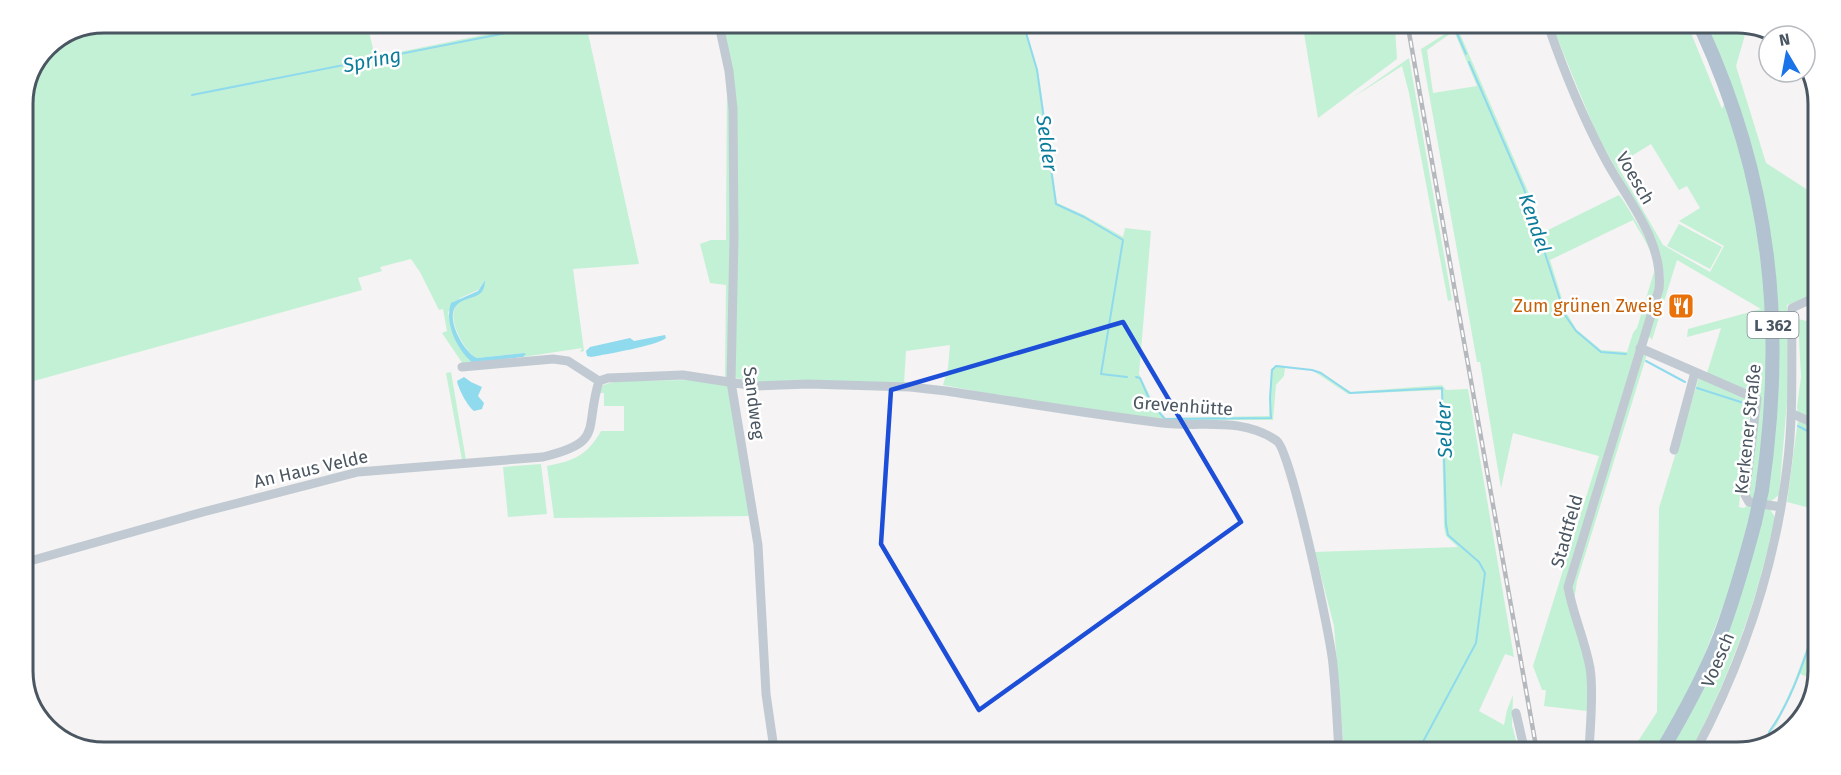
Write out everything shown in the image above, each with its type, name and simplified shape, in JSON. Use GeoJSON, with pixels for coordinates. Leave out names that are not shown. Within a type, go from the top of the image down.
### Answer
{"type":"FeatureCollection","features":[{"type":"Feature","properties":{"kind":"main road","name":"Kerkener Straße"},"geometry":{"type":"LineString","coordinates":[[1667,742],[1698,686],[1719,637],[1742,572],[1762,490],[1772,408],[1773,316],[1768,256],[1757,193],[1727,87],[1703,33]]}},
{"type":"Feature","properties":{"kind":"street","name":"Sandweg"},"geometry":{"type":"LineString","coordinates":[[721,33],[729,71],[733,109],[735,227],[731,382],[758,545],[766,694],[773,742]]}},
{"type":"Feature","properties":{"kind":"street","name":"Voesch"},"geometry":{"type":"LineString","coordinates":[[1551,33],[1603,155],[1648,232],[1659,265],[1659,289],[1605,462]]}},
{"type":"Feature","properties":{"kind":"street","name":"Voesch"},"geometry":{"type":"LineString","coordinates":[[1700,742],[1743,646],[1773,549],[1788,466],[1791,413],[1791,308],[1808,301]]}},
{"type":"Feature","properties":{"kind":"street"},"geometry":{"type":"LineString","coordinates":[[1640,348],[1757,399],[1745,495],[1749,502],[1781,507]]}},
{"type":"Feature","properties":{"kind":"street"},"geometry":{"type":"LineString","coordinates":[[462,367],[553,359],[568,361],[599,381],[608,378],[683,375],[731,382]]}},
{"type":"Feature","properties":{"kind":"street"},"geometry":{"type":"LineString","coordinates":[[1674,450],[1695,372]]}},
{"type":"Feature","properties":{"kind":"street","name":"An Haus Velde"},"geometry":{"type":"LineString","coordinates":[[33,560],[203,512],[358,472],[543,458],[565,452],[580,444],[591,431],[595,393],[599,381]]}},
{"type":"Feature","properties":{"kind":"street","name":"Grevenhütte"},"geometry":{"type":"LineString","coordinates":[[731,382],[755,386],[808,384],[910,387],[1166,423],[1226,423],[1259,431],[1280,443],[1292,478],[1326,617],[1333,664],[1338,742]]}},
{"type":"Feature","properties":{"kind":"street"},"geometry":{"type":"LineString","coordinates":[[1791,413],[1808,421]]}},
{"type":"Feature","properties":{"kind":"street","name":"Stadtfeld"},"geometry":{"type":"LineString","coordinates":[[1589,742],[1590,671],[1585,645],[1571,606],[1568,587],[1605,462]]}},
{"type":"Feature","properties":{"kind":"street"},"geometry":{"type":"LineString","coordinates":[[1516,713],[1523,742]]}},
{"type":"Feature","properties":{"kind":"highlighted area"},"geometry":{"type":"Polygon","coordinates":[[[1123,322],[1241,522],[979,710],[881,544],[891,390],[1123,322]]]}},
{"type":"Feature","properties":{"kind":"green space"},"geometry":{"type":"Polygon","coordinates":[[[104,33],[369,33],[375,57],[493,33],[588,33],[639,264],[573,269],[584,351],[580,352],[582,348],[523,357],[524,353],[477,358],[472,355],[458,335],[453,318],[454,311],[460,302],[481,292],[485,280],[478,290],[460,298],[448,312],[457,339],[473,363],[463,364],[442,333],[447,331],[443,309],[439,310],[411,259],[380,267],[382,271],[358,278],[362,290],[33,381],[33,99],[40,73],[48,61],[68,42],[104,33]]]}},
{"type":"Feature","properties":{"kind":"green space"},"geometry":{"type":"Polygon","coordinates":[[[722,33],[1027,33],[1038,70],[1057,203],[1123,237],[1125,228],[1151,231],[1139,374],[1157,410],[1165,418],[1269,416],[1271,369],[1277,365],[1310,370],[1285,368],[1284,376],[1276,385],[1273,420],[1168,420],[1053,405],[943,385],[948,368],[950,345],[906,351],[904,383],[752,382],[734,377],[737,185],[722,33]]]}},
{"type":"Feature","properties":{"kind":"green space"},"geometry":{"type":"Polygon","coordinates":[[[1304,33],[1395,33],[1397,59],[1318,118],[1304,33]]]}},
{"type":"Feature","properties":{"kind":"green space"},"geometry":{"type":"Polygon","coordinates":[[[1447,33],[1451,33],[1427,50],[1433,93],[1477,86],[1455,33],[1460,33],[1530,196],[1542,233],[1619,195],[1643,233],[1654,264],[1644,238],[1633,220],[1550,260],[1566,312],[1576,329],[1601,350],[1627,352],[1637,328],[1654,267],[1655,288],[1567,577],[1587,672],[1587,711],[1544,706],[1546,690],[1542,690],[1533,666],[1599,456],[1513,433],[1501,488],[1480,362],[1477,362],[1421,49],[1447,33]]]}},
{"type":"Feature","properties":{"kind":"green space"},"geometry":{"type":"Polygon","coordinates":[[[1555,33],[1691,33],[1722,109],[1726,100],[1752,198],[1768,313],[1764,428],[1753,504],[1732,583],[1701,664],[1661,742],[1638,742],[1657,712],[1659,508],[1699,377],[1752,400],[1739,507],[1744,508],[1751,503],[1752,498],[1747,491],[1760,411],[1760,397],[1707,373],[1721,328],[1687,337],[1688,329],[1761,309],[1677,260],[1652,340],[1648,335],[1664,276],[1660,253],[1651,231],[1597,135],[1555,33]],[[1651,144],[1617,165],[1663,245],[1710,272],[1724,246],[1679,221],[1700,208],[1687,186],[1679,190],[1651,144]]]}},
{"type":"Feature","properties":{"kind":"green space"},"geometry":{"type":"Polygon","coordinates":[[[1711,33],[1745,34],[1736,66],[1766,163],[1808,190],[1808,297],[1787,305],[1788,390],[1779,495],[1768,506],[1775,517],[1751,608],[1730,666],[1696,742],[1671,742],[1740,588],[1778,350],[1731,85],[1711,33]]]}},
{"type":"Feature","properties":{"kind":"green space"},"geometry":{"type":"Polygon","coordinates":[[[1409,58],[1452,300],[1448,301],[1402,66],[1352,98],[1409,58]]]}},
{"type":"Feature","properties":{"kind":"green space"},"geometry":{"type":"Polygon","coordinates":[[[727,81],[732,139],[729,376],[725,378],[726,285],[710,283],[700,244],[711,240],[726,240],[727,81]]]}},
{"type":"Feature","properties":{"kind":"green space"},"geometry":{"type":"Polygon","coordinates":[[[1679,224],[1722,247],[1710,269],[1667,246],[1679,224]]]}},
{"type":"Feature","properties":{"kind":"green space"},"geometry":{"type":"Polygon","coordinates":[[[1798,319],[1808,321],[1808,417],[1798,413],[1801,377],[1798,319]]]}},
{"type":"Feature","properties":{"kind":"green space"},"geometry":{"type":"Polygon","coordinates":[[[1647,354],[1577,581],[1574,601],[1571,592],[1641,355],[1647,354]]]}},
{"type":"Feature","properties":{"kind":"green space"},"geometry":{"type":"Polygon","coordinates":[[[1312,370],[1318,371],[1351,392],[1442,385],[1446,390],[1468,389],[1514,657],[1505,654],[1479,711],[1504,725],[1513,695],[1512,725],[1516,742],[1343,742],[1334,626],[1315,552],[1458,547],[1446,536],[1444,527],[1441,390],[1348,394],[1312,370]]]}},
{"type":"Feature","properties":{"kind":"green space"},"geometry":{"type":"Polygon","coordinates":[[[451,372],[466,460],[462,460],[446,373],[451,372]]]}},
{"type":"Feature","properties":{"kind":"green space"},"geometry":{"type":"Polygon","coordinates":[[[688,380],[728,385],[753,516],[554,518],[547,466],[564,462],[585,452],[601,431],[624,431],[624,406],[604,406],[604,393],[599,393],[603,385],[617,381],[688,380]]]}},
{"type":"Feature","properties":{"kind":"green space"},"geometry":{"type":"Polygon","coordinates":[[[1798,420],[1808,425],[1808,507],[1787,502],[1798,420]]]}},
{"type":"Feature","properties":{"kind":"green space"},"geometry":{"type":"Polygon","coordinates":[[[541,464],[547,514],[508,517],[503,467],[541,464]]]}},
{"type":"Feature","properties":{"kind":"green space"},"geometry":{"type":"Polygon","coordinates":[[[1808,644],[1808,677],[1800,674],[1777,724],[1770,733],[1768,732],[1794,682],[1808,644]]]}},
{"type":"Feature","properties":{"kind":"water"},"geometry":{"type":"Polygon","coordinates":[[[485,280],[482,292],[460,302],[453,311],[454,326],[458,335],[462,343],[477,358],[526,354],[523,357],[473,363],[467,358],[453,336],[449,319],[451,303],[478,291],[485,280]]]}},
{"type":"Feature","properties":{"kind":"water"},"geometry":{"type":"Polygon","coordinates":[[[665,335],[666,338],[661,341],[642,347],[587,356],[586,351],[590,347],[630,338],[634,341],[665,335]]]}},
{"type":"Feature","properties":{"kind":"water"},"geometry":{"type":"Polygon","coordinates":[[[464,377],[482,387],[478,396],[484,403],[482,409],[474,411],[469,406],[457,381],[464,377]]]}},
{"type":"Feature","properties":{"kind":"waterway","name":"Spring"},"geometry":{"type":"LineString","coordinates":[[192,95],[506,33]]}},
{"type":"Feature","properties":{"kind":"waterway","name":"Selder"},"geometry":{"type":"LineString","coordinates":[[1026,33],[1037,70],[1056,204],[1084,217],[1123,240],[1101,374],[1127,377]]}},
{"type":"Feature","properties":{"kind":"waterway","name":"Kendel"},"geometry":{"type":"LineString","coordinates":[[1457,33],[1466,54]]}},
{"type":"Feature","properties":{"kind":"waterway","name":"Kendel"},"geometry":{"type":"LineString","coordinates":[[1469,62],[1524,189],[1565,315],[1576,331],[1601,352],[1626,354]]}},
{"type":"Feature","properties":{"kind":"waterway","name":"Kendel"},"geometry":{"type":"LineString","coordinates":[[1646,361],[1685,382]]}},
{"type":"Feature","properties":{"kind":"waterway","name":"Selder"},"geometry":{"type":"LineString","coordinates":[[1136,377],[1140,378],[1151,403],[1165,419],[1271,418],[1272,370],[1276,366],[1321,373],[1350,393],[1442,388],[1448,535],[1479,562],[1485,573],[1476,643],[1423,742]]}},
{"type":"Feature","properties":{"kind":"waterway","name":"Kendel"},"geometry":{"type":"LineString","coordinates":[[1697,388],[1750,405]]}},
{"type":"Feature","properties":{"kind":"waterway","name":"Kendel"},"geometry":{"type":"LineString","coordinates":[[1798,426],[1808,431]]}},
{"type":"Feature","properties":{"kind":"waterway"},"geometry":{"type":"LineString","coordinates":[[1769,732],[1789,697],[1808,649]]}},
{"type":"Feature","properties":{"kind":"railway"},"geometry":{"type":"LineString","coordinates":[[1409,33],[1535,742]]}},
{"type":"Feature","properties":{"kind":"place","name":"Zum grünen Zweig"},"geometry":{"type":"Point","coordinates":[1681,306]}}]}
